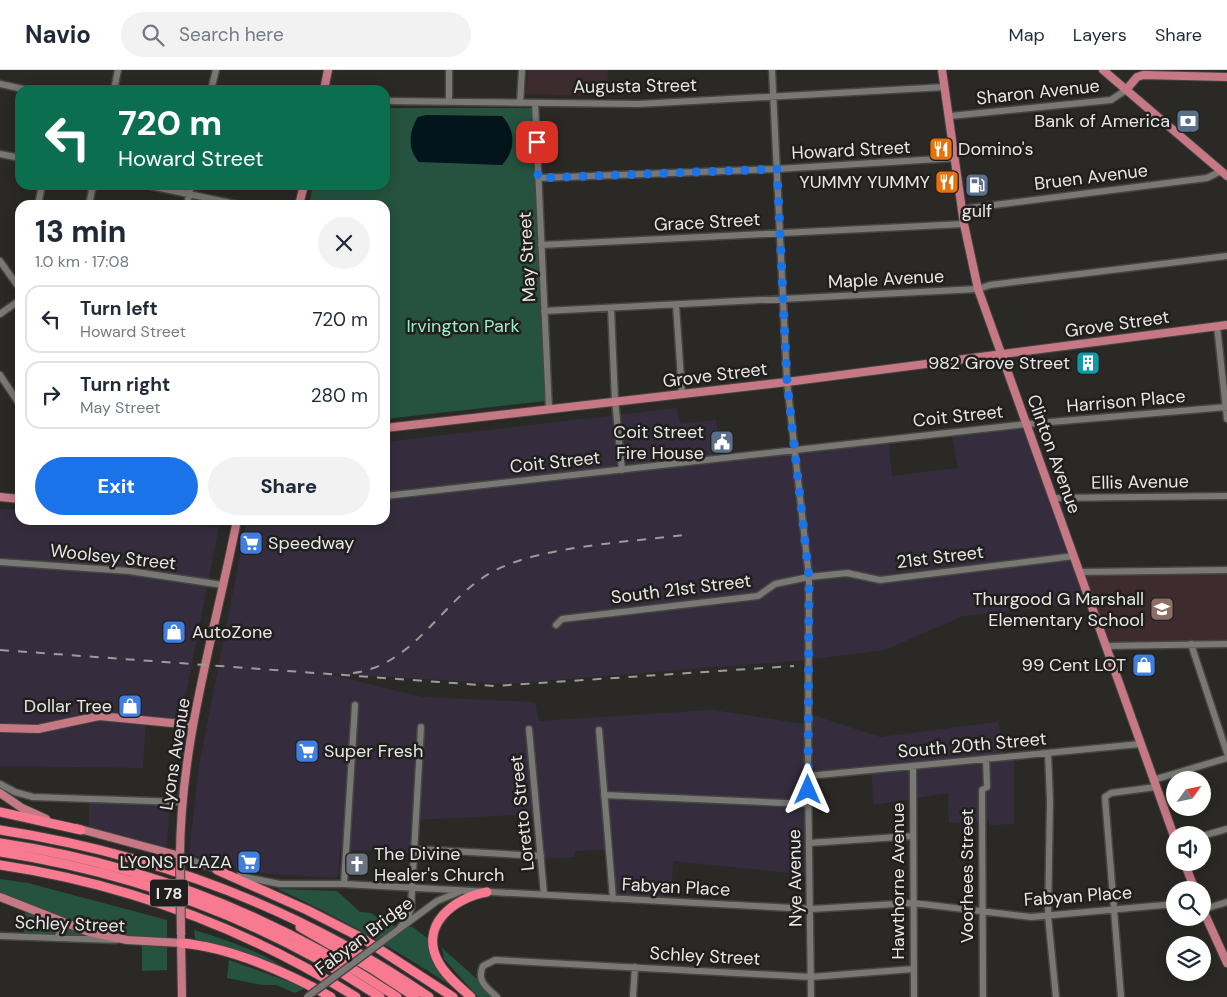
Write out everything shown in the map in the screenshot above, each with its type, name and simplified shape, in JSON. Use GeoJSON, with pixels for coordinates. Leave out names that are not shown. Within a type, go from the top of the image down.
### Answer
{"type":"FeatureCollection","features":[{"type":"Feature","properties":{"kind":"highway"},"geometry":{"type":"LineString","coordinates":[[0,812],[81,830]]}},
{"type":"Feature","properties":{"kind":"highway","name":"I 78"},"geometry":{"type":"LineString","coordinates":[[0,830],[62,840],[124,855],[184,873],[243,896],[333,938],[429,997]]}},
{"type":"Feature","properties":{"kind":"highway","name":"I 78"},"geometry":{"type":"LineString","coordinates":[[0,842],[94,860],[202,894],[254,916],[311,945],[397,997]]}},
{"type":"Feature","properties":{"kind":"highway","name":"I 78"},"geometry":{"type":"LineString","coordinates":[[0,852],[106,874],[200,904],[297,948],[380,997]]}},
{"type":"Feature","properties":{"kind":"highway","name":"I 78"},"geometry":{"type":"LineString","coordinates":[[0,865],[105,887],[188,913],[283,955],[356,997]]}},
{"type":"Feature","properties":{"kind":"highway"},"geometry":{"type":"LineString","coordinates":[[216,870],[308,910],[362,938],[453,997]]}},
{"type":"Feature","properties":{"kind":"highway"},"geometry":{"type":"LineString","coordinates":[[472,997],[440,965],[433,947],[434,933],[438,920],[449,908],[466,898],[486,892]]}},
{"type":"Feature","properties":{"kind":"highway"},"geometry":{"type":"LineString","coordinates":[[243,896],[346,953],[415,997]]}},
{"type":"Feature","properties":{"kind":"highway"},"geometry":{"type":"LineString","coordinates":[[181,939],[268,967],[331,997]]}},
{"type":"Feature","properties":{"kind":"main road"},"geometry":{"type":"LineString","coordinates":[[325,85],[328,70]]}},
{"type":"Feature","properties":{"kind":"main road","name":"Clinton Avenue"},"geometry":{"type":"LineString","coordinates":[[942,70],[964,224],[978,289],[1003,354],[1026,424],[1170,826]]}},
{"type":"Feature","properties":{"kind":"main road"},"geometry":{"type":"LineString","coordinates":[[1103,70],[1224,174]]}},
{"type":"Feature","properties":{"kind":"main road"},"geometry":{"type":"LineString","coordinates":[[1126,90],[1137,77],[1143,75],[1227,77]]}},
{"type":"Feature","properties":{"kind":"main road","name":"Grove Street"},"geometry":{"type":"LineString","coordinates":[[390,427],[787,382],[1227,325]]}},
{"type":"Feature","properties":{"kind":"main road"},"geometry":{"type":"LineString","coordinates":[[0,498],[15,499]]}},
{"type":"Feature","properties":{"kind":"main road","name":"Lyons Avenue"},"geometry":{"type":"LineString","coordinates":[[182,997],[181,802],[193,725],[224,585],[235,525]]}},
{"type":"Feature","properties":{"kind":"main road"},"geometry":{"type":"LineString","coordinates":[[0,728],[38,729],[99,716],[193,725]]}},
{"type":"Feature","properties":{"kind":"main road"},"geometry":{"type":"LineString","coordinates":[[0,793],[34,814],[81,830],[180,857]]}},
{"type":"Feature","properties":{"kind":"main road"},"geometry":{"type":"LineString","coordinates":[[0,897],[89,932],[138,941],[181,939]]}},
{"type":"Feature","properties":{"kind":"main road"},"geometry":{"type":"LineString","coordinates":[[1210,926],[1227,964]]}},
{"type":"Feature","properties":{"kind":"street"},"geometry":{"type":"LineString","coordinates":[[115,85],[118,70]]}},
{"type":"Feature","properties":{"kind":"street"},"geometry":{"type":"LineString","coordinates":[[212,85],[216,70]]}},
{"type":"Feature","properties":{"kind":"street"},"geometry":{"type":"LineString","coordinates":[[448,101],[449,70]]}},
{"type":"Feature","properties":{"kind":"street"},"geometry":{"type":"LineString","coordinates":[[520,103],[522,70]]}},
{"type":"Feature","properties":{"kind":"street","name":"Nye Avenue"},"geometry":{"type":"LineString","coordinates":[[772,70],[787,382],[809,577],[808,804],[811,997]]}},
{"type":"Feature","properties":{"kind":"street"},"geometry":{"type":"LineString","coordinates":[[0,84],[15,87]]}},
{"type":"Feature","properties":{"kind":"street","name":"Augusta Street"},"geometry":{"type":"LineString","coordinates":[[390,101],[639,104],[945,87]]}},
{"type":"Feature","properties":{"kind":"street","name":"Sharon Avenue"},"geometry":{"type":"LineString","coordinates":[[950,116],[1111,100],[1126,90]]}},
{"type":"Feature","properties":{"kind":"street","name":"May Street"},"geometry":{"type":"LineString","coordinates":[[535,103],[549,409]]}},
{"type":"Feature","properties":{"kind":"street"},"geometry":{"type":"LineString","coordinates":[[0,154],[15,157]]}},
{"type":"Feature","properties":{"kind":"street","name":"Howard Street"},"geometry":{"type":"LineString","coordinates":[[538,178],[777,169],[955,158]]}},
{"type":"Feature","properties":{"kind":"street","name":"Bruen Avenue"},"geometry":{"type":"LineString","coordinates":[[962,209],[1207,178],[1224,174]]}},
{"type":"Feature","properties":{"kind":"street"},"geometry":{"type":"LineString","coordinates":[[170,190],[217,200]]}},
{"type":"Feature","properties":{"kind":"street"},"geometry":{"type":"LineString","coordinates":[[188,200],[190,190]]}},
{"type":"Feature","properties":{"kind":"street","name":"Grace Street"},"geometry":{"type":"LineString","coordinates":[[541,245],[964,224]]}},
{"type":"Feature","properties":{"kind":"street","name":"Maple Avenue"},"geometry":{"type":"LineString","coordinates":[[544,310],[783,300],[978,289],[990,285],[1227,256]]}},
{"type":"Feature","properties":{"kind":"street"},"geometry":{"type":"LineString","coordinates":[[0,261],[15,282]]}},
{"type":"Feature","properties":{"kind":"street"},"geometry":{"type":"LineString","coordinates":[[0,314],[15,304]]}},
{"type":"Feature","properties":{"kind":"street"},"geometry":{"type":"LineString","coordinates":[[676,305],[682,394]]}},
{"type":"Feature","properties":{"kind":"street"},"geometry":{"type":"LineString","coordinates":[[611,308],[615,401],[622,470]]}},
{"type":"Feature","properties":{"kind":"street"},"geometry":{"type":"LineString","coordinates":[[1217,326],[1227,418]]}},
{"type":"Feature","properties":{"kind":"street"},"geometry":{"type":"LineString","coordinates":[[0,376],[15,397]]}},
{"type":"Feature","properties":{"kind":"street","name":"Harrison Place"},"geometry":{"type":"LineString","coordinates":[[1026,424],[1226,407]]}},
{"type":"Feature","properties":{"kind":"street","name":"Coit Street"},"geometry":{"type":"LineString","coordinates":[[390,495],[1026,424]]}},
{"type":"Feature","properties":{"kind":"street","name":"Ellis Avenue"},"geometry":{"type":"LineString","coordinates":[[1053,498],[1227,496]]}},
{"type":"Feature","properties":{"kind":"street","name":"21st Street"},"geometry":{"type":"LineString","coordinates":[[809,577],[847,573],[880,580],[1074,556]]}},
{"type":"Feature","properties":{"kind":"street","name":"Woolsey Street"},"geometry":{"type":"LineString","coordinates":[[0,562],[129,571],[224,585]]}},
{"type":"Feature","properties":{"kind":"street"},"geometry":{"type":"LineString","coordinates":[[1080,572],[1227,570]]}},
{"type":"Feature","properties":{"kind":"street","name":"South 21st Street"},"geometry":{"type":"LineString","coordinates":[[556,625],[562,619],[758,596],[775,584],[809,577]]}},
{"type":"Feature","properties":{"kind":"street"},"geometry":{"type":"LineString","coordinates":[[1191,644],[1227,753]]}},
{"type":"Feature","properties":{"kind":"street"},"geometry":{"type":"LineString","coordinates":[[1106,646],[1227,644]]}},
{"type":"Feature","properties":{"kind":"street"},"geometry":{"type":"LineString","coordinates":[[344,884],[355,705]]}},
{"type":"Feature","properties":{"kind":"street"},"geometry":{"type":"LineString","coordinates":[[398,929],[409,914],[421,727]]}},
{"type":"Feature","properties":{"kind":"street","name":"Loretto Street"},"geometry":{"type":"LineString","coordinates":[[529,729],[544,894]]}},
{"type":"Feature","properties":{"kind":"street"},"geometry":{"type":"LineString","coordinates":[[599,730],[614,899]]}},
{"type":"Feature","properties":{"kind":"street","name":"South 20th Street"},"geometry":{"type":"LineString","coordinates":[[808,776],[1140,744]]}},
{"type":"Feature","properties":{"kind":"street"},"geometry":{"type":"LineString","coordinates":[[1048,753],[1050,801],[1048,916],[1056,997]]}},
{"type":"Feature","properties":{"kind":"street"},"geometry":{"type":"LineString","coordinates":[[1121,997],[1105,797],[1111,792],[1154,784],[1227,758]]}},
{"type":"Feature","properties":{"kind":"street","name":"Voorhees Street"},"geometry":{"type":"LineString","coordinates":[[983,997],[982,790],[987,787],[986,759]]}},
{"type":"Feature","properties":{"kind":"street","name":"Hawthorne Avenue"},"geometry":{"type":"LineString","coordinates":[[912,766],[914,997]]}},
{"type":"Feature","properties":{"kind":"street"},"geometry":{"type":"LineString","coordinates":[[0,784],[15,792],[34,797],[181,802]]}},
{"type":"Feature","properties":{"kind":"street"},"geometry":{"type":"LineString","coordinates":[[604,795],[808,804]]}},
{"type":"Feature","properties":{"kind":"street"},"geometry":{"type":"LineString","coordinates":[[1211,833],[1227,829]]}},
{"type":"Feature","properties":{"kind":"street"},"geometry":{"type":"LineString","coordinates":[[809,843],[913,836]]}},
{"type":"Feature","properties":{"kind":"street"},"geometry":{"type":"LineString","coordinates":[[414,850],[541,856]]}},
{"type":"Feature","properties":{"kind":"street","name":"Fabyan Place"},"geometry":{"type":"LineString","coordinates":[[180,857],[216,870],[273,884],[344,884],[412,887],[811,909],[913,903],[982,912],[1048,916],[1166,905]]}},
{"type":"Feature","properties":{"kind":"street","name":"Fabyan Bridge"},"geometry":{"type":"LineString","coordinates":[[307,997],[444,897],[467,891]]}},
{"type":"Feature","properties":{"kind":"street"},"geometry":{"type":"LineString","coordinates":[[1211,907],[1227,902]]}},
{"type":"Feature","properties":{"kind":"street"},"geometry":{"type":"LineString","coordinates":[[52,919],[59,928],[58,938]]}},
{"type":"Feature","properties":{"kind":"street","name":"Schley Street"},"geometry":{"type":"LineString","coordinates":[[0,936],[138,941]]}},
{"type":"Feature","properties":{"kind":"street","name":"Schley Street"},"geometry":{"type":"LineString","coordinates":[[497,997],[486,988],[481,980],[481,971],[486,963],[495,960],[811,977],[913,969]]}},
{"type":"Feature","properties":{"kind":"street"},"geometry":{"type":"LineString","coordinates":[[633,997],[635,967]]}},
{"type":"Feature","properties":{"kind":"shaded area"},"geometry":{"type":"Polygon","coordinates":[[[528,70],[608,70],[607,96],[526,94],[528,70]]]}},
{"type":"Feature","properties":{"kind":"shaded area"},"geometry":{"type":"Polygon","coordinates":[[[426,115],[502,116],[512,134],[510,153],[502,165],[419,162],[411,146],[411,134],[418,117],[426,115]]]}},
{"type":"Feature","properties":{"kind":"shaded area"},"geometry":{"type":"Polygon","coordinates":[[[677,408],[680,424],[716,420],[722,459],[888,439],[892,476],[958,468],[951,431],[1029,425],[1092,602],[963,616],[885,650],[806,660],[505,684],[325,673],[422,697],[535,702],[539,721],[713,710],[804,724],[804,712],[880,737],[998,722],[1006,758],[1014,758],[1014,824],[989,825],[989,821],[949,823],[948,793],[874,805],[871,771],[808,777],[810,875],[673,861],[671,902],[612,897],[607,849],[575,851],[575,857],[543,859],[537,814],[415,820],[414,854],[340,849],[338,878],[241,872],[189,853],[199,766],[246,525],[390,525],[390,441],[677,408]]]}},
{"type":"Feature","properties":{"kind":"shaded area"},"geometry":{"type":"Polygon","coordinates":[[[0,509],[15,510],[15,525],[197,525],[219,527],[180,724],[146,720],[143,768],[0,766],[0,509]]]}},
{"type":"Feature","properties":{"kind":"shaded area","name":"Thurgood G Marshall Elementary School"},"geometry":{"type":"Polygon","coordinates":[[[1227,573],[1227,642],[1108,642],[1085,575],[1227,573]]]}},
{"type":"Feature","properties":{"kind":"shaded area"},"geometry":{"type":"Polygon","coordinates":[[[89,799],[170,804],[166,854],[89,829],[89,799]]]}},
{"type":"Feature","properties":{"kind":"green space","name":"Irvington Park"},"geometry":{"type":"Polygon","coordinates":[[[390,108],[531,108],[545,401],[390,418],[390,200],[310,200],[312,190],[390,190],[390,108]]]}},
{"type":"Feature","properties":{"kind":"green space"},"geometry":{"type":"Polygon","coordinates":[[[0,879],[28,883],[167,920],[167,970],[142,971],[142,941],[24,939],[25,909],[0,899],[0,879]]]}},
{"type":"Feature","properties":{"kind":"green space"},"geometry":{"type":"Polygon","coordinates":[[[278,889],[337,891],[360,912],[371,913],[389,925],[413,927],[427,938],[450,985],[366,934],[278,889]]]}},
{"type":"Feature","properties":{"kind":"green space"},"geometry":{"type":"Polygon","coordinates":[[[194,930],[255,952],[289,971],[251,956],[195,939],[194,930]]]}},
{"type":"Feature","properties":{"kind":"green space"},"geometry":{"type":"Polygon","coordinates":[[[442,948],[497,997],[478,997],[444,959],[442,948]]]}},
{"type":"Feature","properties":{"kind":"green space"},"geometry":{"type":"Polygon","coordinates":[[[229,960],[306,988],[295,993],[276,985],[262,985],[227,978],[229,960]]]}},
{"type":"Feature","properties":{"kind":"railway"},"geometry":{"type":"LineString","coordinates":[[353,673],[375,667],[395,657],[412,644],[460,596],[477,582],[496,570],[515,562],[562,550],[683,535]]}},
{"type":"Feature","properties":{"kind":"railway"},"geometry":{"type":"LineString","coordinates":[[0,650],[494,686],[794,666]]}},
{"type":"Feature","properties":{"kind":"place","name":"Bank of America"},"geometry":{"type":"Point","coordinates":[1188,121]}},
{"type":"Feature","properties":{"kind":"place","name":"Domino's"},"geometry":{"type":"Point","coordinates":[941,149]}},
{"type":"Feature","properties":{"kind":"place","name":"YUMMY YUMMY"},"geometry":{"type":"Point","coordinates":[947,182]}},
{"type":"Feature","properties":{"kind":"place","name":"gulf"},"geometry":{"type":"Point","coordinates":[977,185]}},
{"type":"Feature","properties":{"kind":"place","name":"982 Grove Street"},"geometry":{"type":"Point","coordinates":[1088,363]}},
{"type":"Feature","properties":{"kind":"place","name":"Coit Street Fire House"},"geometry":{"type":"Point","coordinates":[722,442]}},
{"type":"Feature","properties":{"kind":"place","name":"Speedway"},"geometry":{"type":"Point","coordinates":[251,543]}},
{"type":"Feature","properties":{"kind":"place","name":"Thurgood G Marshall Elementary School"},"geometry":{"type":"Point","coordinates":[1162,609]}},
{"type":"Feature","properties":{"kind":"place","name":"AutoZone"},"geometry":{"type":"Point","coordinates":[174,632]}},
{"type":"Feature","properties":{"kind":"place","name":"99 Cent LOT"},"geometry":{"type":"Point","coordinates":[1144,665]}},
{"type":"Feature","properties":{"kind":"place","name":"Dollar Tree"},"geometry":{"type":"Point","coordinates":[130,706]}},
{"type":"Feature","properties":{"kind":"place","name":"Super Fresh"},"geometry":{"type":"Point","coordinates":[307,751]}},
{"type":"Feature","properties":{"kind":"place","name":"LYONS PLAZA"},"geometry":{"type":"Point","coordinates":[249,862]}},
{"type":"Feature","properties":{"kind":"place","name":"The Divine Healer's Church"},"geometry":{"type":"Point","coordinates":[357,864]}},
{"type":"Feature","properties":{"kind":"route"},"geometry":{"type":"LineString","coordinates":[[537,142],[538,178],[777,169],[787,382],[809,577],[808,790]]}}]}
